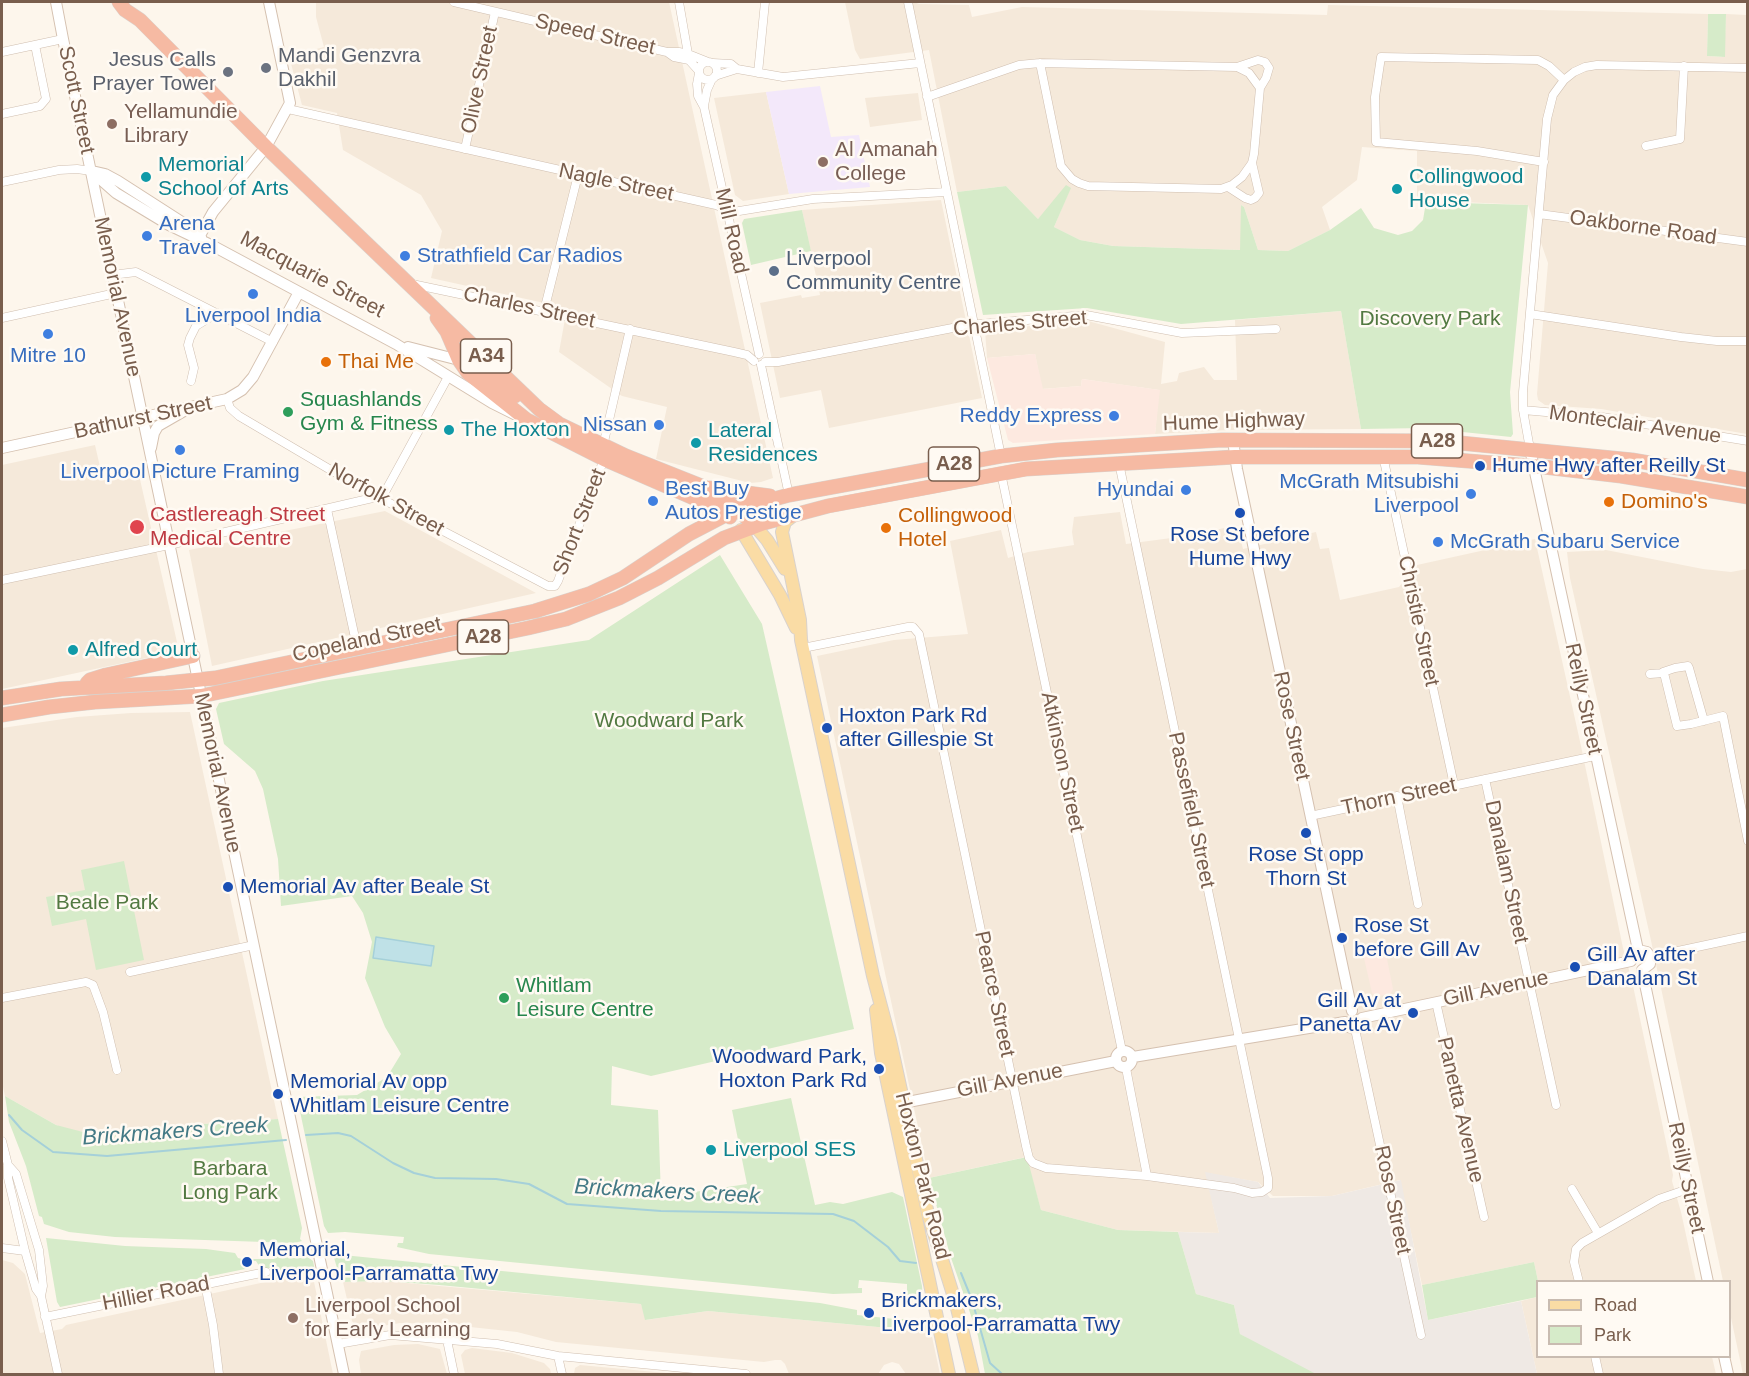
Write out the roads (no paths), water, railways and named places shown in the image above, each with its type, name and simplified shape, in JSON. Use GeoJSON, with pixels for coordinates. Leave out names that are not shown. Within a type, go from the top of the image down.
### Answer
{"type":"FeatureCollection","features":[{"type":"Feature","properties":{"kind":"highway","name":"A34"},"geometry":{"type":"LineString","coordinates":[[123,4],[410,286],[475,345],[539,409],[558,423]]}},
{"type":"Feature","properties":{"kind":"highway","name":"A34"},"geometry":{"type":"LineString","coordinates":[[410,286],[447,332],[459,360],[476,381],[527,420]]}},
{"type":"Feature","properties":{"kind":"highway","name":"Macquarie Street"},"geometry":{"type":"LineString","coordinates":[[459,360],[485,371],[528,406],[603,452],[704,487],[732,511]]}},
{"type":"Feature","properties":{"kind":"highway","name":"Macquarie Street"},"geometry":{"type":"LineString","coordinates":[[527,420],[603,452],[687,494],[732,511]]}},
{"type":"Feature","properties":{"kind":"highway","name":"Hume Highway"},"geometry":{"type":"LineString","coordinates":[[732,511],[785,496],[1001,456],[1057,450],[1233,440],[1440,441],[1632,460],[1748,480]]}},
{"type":"Feature","properties":{"kind":"highway","name":"Hume Highway"},"geometry":{"type":"LineString","coordinates":[[755,526],[797,513],[1001,473],[1049,467],[1235,457],[1454,458],[1621,476],[1748,497]]}},
{"type":"Feature","properties":{"kind":"highway"},"geometry":{"type":"LineString","coordinates":[[704,487],[785,496]]}},
{"type":"Feature","properties":{"kind":"highway"},"geometry":{"type":"LineString","coordinates":[[687,494],[698,503],[701,513],[697,526],[689,534]]}},
{"type":"Feature","properties":{"kind":"highway","name":"A34"},"geometry":{"type":"LineString","coordinates":[[732,511],[755,526]]}},
{"type":"Feature","properties":{"kind":"highway","name":"A34"},"geometry":{"type":"LineString","coordinates":[[732,511],[741,530]]}},
{"type":"Feature","properties":{"kind":"highway","name":"Copeland Street"},"geometry":{"type":"LineString","coordinates":[[2,699],[22,694],[85,687],[197,681],[565,603],[623,578],[689,534],[732,511]]}},
{"type":"Feature","properties":{"kind":"highway","name":"Copeland Street"},"geometry":{"type":"LineString","coordinates":[[2,715],[86,703],[201,696],[566,619],[643,587],[707,547],[741,530],[755,526]]}},
{"type":"Feature","properties":{"kind":"highway"},"geometry":{"type":"LineString","coordinates":[[85,687],[90,680],[193,656]]}},
{"type":"Feature","properties":{"kind":"main road","name":"Hoxton Park Road"},"geometry":{"type":"LineString","coordinates":[[797,513],[788,518],[782,530],[802,644],[873,976],[890,1040],[896,1104],[949,1374]]}},
{"type":"Feature","properties":{"kind":"main road","name":"Hoxton Park Road"},"geometry":{"type":"LineString","coordinates":[[755,526],[784,567],[795,596]]}},
{"type":"Feature","properties":{"kind":"main road","name":"Hoxton Park Road"},"geometry":{"type":"LineString","coordinates":[[741,530],[780,595],[802,644]]}},
{"type":"Feature","properties":{"kind":"main road","name":"Hoxton Park Road"},"geometry":{"type":"LineString","coordinates":[[896,1104],[956,1304],[973,1374]]}},
{"type":"Feature","properties":{"kind":"street","name":"Scott Street"},"geometry":{"type":"LineString","coordinates":[[53,2],[91,171]]}},
{"type":"Feature","properties":{"kind":"street"},"geometry":{"type":"LineString","coordinates":[[202,239],[213,212],[266,147],[290,103],[268,2]]}},
{"type":"Feature","properties":{"kind":"street","name":"Speed Street"},"geometry":{"type":"LineString","coordinates":[[454,2],[667,52],[688,54],[710,62],[731,64],[737,69],[783,77],[920,63]]}},
{"type":"Feature","properties":{"kind":"street"},"geometry":{"type":"LineString","coordinates":[[679,2],[688,54]]}},
{"type":"Feature","properties":{"kind":"street"},"geometry":{"type":"LineString","coordinates":[[758,73],[765,2]]}},
{"type":"Feature","properties":{"kind":"street"},"geometry":{"type":"LineString","coordinates":[[908,2],[1001,456]]}},
{"type":"Feature","properties":{"kind":"street","name":"Olive Street"},"geometry":{"type":"LineString","coordinates":[[465,149],[495,12]]}},
{"type":"Feature","properties":{"kind":"street"},"geometry":{"type":"LineString","coordinates":[[2,52],[35,45],[60,30]]}},
{"type":"Feature","properties":{"kind":"street"},"geometry":{"type":"LineString","coordinates":[[2,114],[40,106],[46,99],[35,45]]}},
{"type":"Feature","properties":{"kind":"street","name":"Speed Street"},"geometry":{"type":"LineString","coordinates":[[667,52],[674,57],[689,60],[704,79],[737,69]]}},
{"type":"Feature","properties":{"kind":"street"},"geometry":{"type":"LineString","coordinates":[[1544,162],[1477,151],[1376,142],[1375,96],[1381,57],[1538,60],[1549,66],[1564,80]]}},
{"type":"Feature","properties":{"kind":"street"},"geometry":{"type":"LineString","coordinates":[[927,97],[1019,65],[1040,63],[1237,67],[1258,60],[1265,62],[1269,68],[1260,88],[1252,162],[1242,177],[1228,187],[1212,190],[1088,186],[1072,179],[1061,166],[1058,156],[1040,63]]}},
{"type":"Feature","properties":{"kind":"street"},"geometry":{"type":"LineString","coordinates":[[699,72],[700,65],[710,62],[716,68],[713,77]]}},
{"type":"Feature","properties":{"kind":"street"},"geometry":{"type":"LineString","coordinates":[[1530,449],[1523,410],[1549,106],[1564,80],[1585,67],[1597,65],[1748,68]]}},
{"type":"Feature","properties":{"kind":"street"},"geometry":{"type":"LineString","coordinates":[[1646,146],[1680,139],[1684,66]]}},
{"type":"Feature","properties":{"kind":"street"},"geometry":{"type":"LineString","coordinates":[[1237,67],[1249,73],[1260,88]]}},
{"type":"Feature","properties":{"kind":"street","name":"Mill Road"},"geometry":{"type":"LineString","coordinates":[[699,72],[697,84],[699,96],[704,107],[760,360],[785,496]]}},
{"type":"Feature","properties":{"kind":"street","name":"Mill Road"},"geometry":{"type":"LineString","coordinates":[[704,107],[706,90],[713,77]]}},
{"type":"Feature","properties":{"kind":"street","name":"Nagle Street"},"geometry":{"type":"LineString","coordinates":[[288,109],[716,204],[733,212],[813,199],[946,192]]}},
{"type":"Feature","properties":{"kind":"street"},"geometry":{"type":"LineString","coordinates":[[1228,187],[1245,198],[1251,200],[1255,198],[1259,193],[1252,162]]}},
{"type":"Feature","properties":{"kind":"street"},"geometry":{"type":"LineString","coordinates":[[2,182],[59,170],[91,171]]}},
{"type":"Feature","properties":{"kind":"street","name":"Macquarie Street"},"geometry":{"type":"LineString","coordinates":[[91,171],[116,192],[169,225],[202,239],[396,344],[502,409],[527,420]]}},
{"type":"Feature","properties":{"kind":"street","name":"Memorial Avenue"},"geometry":{"type":"LineString","coordinates":[[91,171],[344,1374]]}},
{"type":"Feature","properties":{"kind":"street"},"geometry":{"type":"LineString","coordinates":[[544,311],[578,175]]}},
{"type":"Feature","properties":{"kind":"street","name":"Oakborne Road"},"geometry":{"type":"LineString","coordinates":[[1539,214],[1748,242]]}},
{"type":"Feature","properties":{"kind":"street"},"geometry":{"type":"LineString","coordinates":[[112,275],[136,272],[273,342]]}},
{"type":"Feature","properties":{"kind":"street","name":"Charles Street"},"geometry":{"type":"LineString","coordinates":[[410,286],[544,311],[747,355],[760,360],[778,362],[973,325],[1086,315],[1182,333],[1276,329]]}},
{"type":"Feature","properties":{"kind":"street","name":"Bathurst Street"},"geometry":{"type":"LineString","coordinates":[[2,448],[227,399],[248,384],[299,292]]}},
{"type":"Feature","properties":{"kind":"street"},"geometry":{"type":"LineString","coordinates":[[2,318],[116,293]]}},
{"type":"Feature","properties":{"kind":"street"},"geometry":{"type":"LineString","coordinates":[[191,381],[194,368],[188,345],[190,338],[196,326],[217,313]]}},
{"type":"Feature","properties":{"kind":"street"},"geometry":{"type":"LineString","coordinates":[[1530,314],[1681,337],[1717,341],[1748,341]]}},
{"type":"Feature","properties":{"kind":"street","name":"Short Street"},"geometry":{"type":"LineString","coordinates":[[555,586],[603,452],[630,329]]}},
{"type":"Feature","properties":{"kind":"street","name":"Macquarie Street"},"geometry":{"type":"LineString","coordinates":[[396,344],[459,360]]}},
{"type":"Feature","properties":{"kind":"street"},"geometry":{"type":"LineString","coordinates":[[2,580],[170,545],[377,497],[385,492],[448,377]]}},
{"type":"Feature","properties":{"kind":"street","name":"Norfolk Street"},"geometry":{"type":"LineString","coordinates":[[227,399],[230,408],[239,416],[377,497],[548,586],[555,586]]}},
{"type":"Feature","properties":{"kind":"street"},"geometry":{"type":"LineString","coordinates":[[150,454],[154,433],[158,426],[195,406]]}},
{"type":"Feature","properties":{"kind":"street","name":"Monteclair Avenue"},"geometry":{"type":"LineString","coordinates":[[1523,410],[1602,417],[1748,441]]}},
{"type":"Feature","properties":{"kind":"street","name":"Rose Street"},"geometry":{"type":"LineString","coordinates":[[1233,440],[1352,1011]]}},
{"type":"Feature","properties":{"kind":"street","name":"Reilly Street"},"geometry":{"type":"LineString","coordinates":[[1530,449],[1638,950]]}},
{"type":"Feature","properties":{"kind":"street","name":"Christie Street"},"geometry":{"type":"LineString","coordinates":[[1383,456],[1454,785]]}},
{"type":"Feature","properties":{"kind":"street","name":"Passefield Street"},"geometry":{"type":"LineString","coordinates":[[1119,463],[1263,1157]]}},
{"type":"Feature","properties":{"kind":"street","name":"Atkinson Street"},"geometry":{"type":"LineString","coordinates":[[1001,473],[1119,1056]]}},
{"type":"Feature","properties":{"kind":"street"},"geometry":{"type":"LineString","coordinates":[[327,509],[357,647]]}},
{"type":"Feature","properties":{"kind":"street","name":"Pearce Street"},"geometry":{"type":"LineString","coordinates":[[802,644],[908,627],[916,630],[923,650],[1012,1080],[1028,1152],[1033,1163],[1046,1168],[1147,1176],[1234,1188],[1252,1193],[1262,1192],[1268,1188],[1263,1157]]}},
{"type":"Feature","properties":{"kind":"street"},"geometry":{"type":"LineString","coordinates":[[1650,674],[1688,666],[1704,721]]}},
{"type":"Feature","properties":{"kind":"street"},"geometry":{"type":"LineString","coordinates":[[1663,672],[1677,726],[1723,716],[1748,841]]}},
{"type":"Feature","properties":{"kind":"street","name":"Thorn Street"},"geometry":{"type":"LineString","coordinates":[[1310,816],[1396,796],[1595,756]]}},
{"type":"Feature","properties":{"kind":"street","name":"Danalam Street"},"geometry":{"type":"LineString","coordinates":[[1485,779],[1556,1105]]}},
{"type":"Feature","properties":{"kind":"street"},"geometry":{"type":"LineString","coordinates":[[1396,796],[1418,904]]}},
{"type":"Feature","properties":{"kind":"street"},"geometry":{"type":"LineString","coordinates":[[1650,957],[1748,936]]}},
{"type":"Feature","properties":{"kind":"street"},"geometry":{"type":"LineString","coordinates":[[130,972],[254,945]]}},
{"type":"Feature","properties":{"kind":"street"},"geometry":{"type":"LineString","coordinates":[[1638,950],[1644,950],[1650,957],[1650,964],[1642,969],[1636,969],[1631,961],[1631,956],[1638,950]]}},
{"type":"Feature","properties":{"kind":"street","name":"Gill Avenue"},"geometry":{"type":"LineString","coordinates":[[1362,1018],[1631,961]]}},
{"type":"Feature","properties":{"kind":"street","name":"Reilly Street"},"geometry":{"type":"LineString","coordinates":[[1642,969],[1708,1280]]}},
{"type":"Feature","properties":{"kind":"street"},"geometry":{"type":"LineString","coordinates":[[2,998],[86,982],[93,985],[103,1012],[117,1070]]}},
{"type":"Feature","properties":{"kind":"street","name":"Panetta Avenue"},"geometry":{"type":"LineString","coordinates":[[1436,1002],[1484,1217]]}},
{"type":"Feature","properties":{"kind":"street"},"geometry":{"type":"LineString","coordinates":[[1133,1057],[1239,1040],[1350,1026],[1362,1024],[1360,1014],[1352,1011],[1347,1014],[1350,1026]]}},
{"type":"Feature","properties":{"kind":"street","name":"Rose Street"},"geometry":{"type":"LineString","coordinates":[[1350,1026],[1421,1335]]}},
{"type":"Feature","properties":{"kind":"street"},"geometry":{"type":"LineString","coordinates":[[1129,1052],[1133,1057],[1132,1064],[1126,1068],[1120,1066],[1119,1056],[1129,1052]]}},
{"type":"Feature","properties":{"kind":"street","name":"Gill Avenue"},"geometry":{"type":"LineString","coordinates":[[896,1104],[1119,1056]]}},
{"type":"Feature","properties":{"kind":"street"},"geometry":{"type":"LineString","coordinates":[[1126,1068],[1147,1176]]}},
{"type":"Feature","properties":{"kind":"street"},"geometry":{"type":"LineString","coordinates":[[2,1141],[8,1165],[8,1178],[26,1251],[36,1289],[41,1296]]}},
{"type":"Feature","properties":{"kind":"street"},"geometry":{"type":"LineString","coordinates":[[8,1165],[16,1174],[39,1250],[43,1286],[41,1296],[58,1374]]}},
{"type":"Feature","properties":{"kind":"street"},"geometry":{"type":"LineString","coordinates":[[1572,1189],[1598,1233]]}},
{"type":"Feature","properties":{"kind":"street"},"geometry":{"type":"LineString","coordinates":[[1579,1280],[1575,1262],[1576,1249],[1582,1243],[1659,1199],[1688,1189]]}},
{"type":"Feature","properties":{"kind":"street"},"geometry":{"type":"LineString","coordinates":[[26,1251],[33,1228]]}},
{"type":"Feature","properties":{"kind":"street"},"geometry":{"type":"LineString","coordinates":[[2,1248],[26,1251],[42,1275]]}},
{"type":"Feature","properties":{"kind":"street","name":"Hillier Road"},"geometry":{"type":"LineString","coordinates":[[45,1317],[266,1272]]}},
{"type":"Feature","properties":{"kind":"street"},"geometry":{"type":"LineString","coordinates":[[205,1284],[219,1374]]}},
{"type":"Feature","properties":{"kind":"street"},"geometry":{"type":"LineString","coordinates":[[338,1344],[390,1335],[497,1344],[558,1356],[679,1372],[746,1374]]}},
{"type":"Feature","properties":{"kind":"street"},"geometry":{"type":"LineString","coordinates":[[447,1340],[454,1374]]}},
{"type":"Feature","properties":{"kind":"street"},"geometry":{"type":"LineString","coordinates":[[558,1356],[562,1374]]}},
{"type":"Feature","properties":{"kind":"street"},"geometry":{"type":"LineString","coordinates":[[1595,1358],[1599,1374]]}},
{"type":"Feature","properties":{"kind":"street"},"geometry":{"type":"LineString","coordinates":[[1724,1358],[1728,1374]]}},
{"type":"Feature","properties":{"kind":"water"},"geometry":{"type":"Polygon","coordinates":[[[376,937],[434,946],[431,966],[373,958],[376,937]]]}},
{"type":"Feature","properties":{"kind":"waterway","name":"Brickmakers Creek"},"geometry":{"type":"LineString","coordinates":[[9,1115],[22,1130],[53,1152],[107,1156],[286,1140]]}},
{"type":"Feature","properties":{"kind":"waterway","name":"Brickmakers Creek"},"geometry":{"type":"LineString","coordinates":[[306,1135],[338,1133],[351,1136],[393,1163],[414,1173],[435,1178],[496,1179],[529,1184],[567,1204],[661,1211],[833,1214],[854,1221],[888,1247],[900,1261],[916,1263]]}},
{"type":"Feature","properties":{"kind":"waterway","name":"Brickmakers Creek"},"geometry":{"type":"LineString","coordinates":[[961,1273],[972,1300],[990,1363],[1002,1374]]}},
{"type":"Feature","properties":{"kind":"place","name":"Mandi Genzvra Dakhil"},"geometry":{"type":"Point","coordinates":[266,68]}},
{"type":"Feature","properties":{"kind":"place","name":"Jesus Calls Prayer Tower"},"geometry":{"type":"Point","coordinates":[228,72]}},
{"type":"Feature","properties":{"kind":"place","name":"Yellamundie Library"},"geometry":{"type":"Point","coordinates":[112,124]}},
{"type":"Feature","properties":{"kind":"place","name":"Al Amanah College"},"geometry":{"type":"Point","coordinates":[823,162]}},
{"type":"Feature","properties":{"kind":"place","name":"Memorial School of Arts"},"geometry":{"type":"Point","coordinates":[146,177]}},
{"type":"Feature","properties":{"kind":"place","name":"Collingwood House"},"geometry":{"type":"Point","coordinates":[1397,189]}},
{"type":"Feature","properties":{"kind":"place","name":"Arena Travel"},"geometry":{"type":"Point","coordinates":[147,236]}},
{"type":"Feature","properties":{"kind":"place","name":"Strathfield Car Radios"},"geometry":{"type":"Point","coordinates":[405,256]}},
{"type":"Feature","properties":{"kind":"place","name":"Liverpool Community Centre"},"geometry":{"type":"Point","coordinates":[774,271]}},
{"type":"Feature","properties":{"kind":"place","name":"Liverpool India"},"geometry":{"type":"Point","coordinates":[253,294]}},
{"type":"Feature","properties":{"kind":"place","name":"Mitre 10"},"geometry":{"type":"Point","coordinates":[48,334]}},
{"type":"Feature","properties":{"kind":"place","name":"Thai Me"},"geometry":{"type":"Point","coordinates":[326,362]}},
{"type":"Feature","properties":{"kind":"place","name":"Squashlands Gym & Fitness"},"geometry":{"type":"Point","coordinates":[288,412]}},
{"type":"Feature","properties":{"kind":"place","name":"Reddy Express"},"geometry":{"type":"Point","coordinates":[1114,416]}},
{"type":"Feature","properties":{"kind":"place","name":"Nissan"},"geometry":{"type":"Point","coordinates":[659,425]}},
{"type":"Feature","properties":{"kind":"place","name":"The Hoxton"},"geometry":{"type":"Point","coordinates":[449,430]}},
{"type":"Feature","properties":{"kind":"place","name":"Lateral Residences"},"geometry":{"type":"Point","coordinates":[696,443]}},
{"type":"Feature","properties":{"kind":"place","name":"Liverpool Picture Framing"},"geometry":{"type":"Point","coordinates":[180,450]}},
{"type":"Feature","properties":{"kind":"place","name":"Hume Hwy after Reilly St"},"geometry":{"type":"Point","coordinates":[1480,466]}},
{"type":"Feature","properties":{"kind":"place","name":"Hyundai"},"geometry":{"type":"Point","coordinates":[1186,490]}},
{"type":"Feature","properties":{"kind":"place","name":"McGrath Mitsubishi Liverpool"},"geometry":{"type":"Point","coordinates":[1471,494]}},
{"type":"Feature","properties":{"kind":"place","name":"Best Buy Autos Prestige"},"geometry":{"type":"Point","coordinates":[653,501]}},
{"type":"Feature","properties":{"kind":"place","name":"Domino's"},"geometry":{"type":"Point","coordinates":[1609,502]}},
{"type":"Feature","properties":{"kind":"place","name":"Rose St before Hume Hwy"},"geometry":{"type":"Point","coordinates":[1240,513]}},
{"type":"Feature","properties":{"kind":"place","name":"Castlereagh Street Medical Centre"},"geometry":{"type":"Point","coordinates":[137,527]}},
{"type":"Feature","properties":{"kind":"place","name":"Collingwood Hotel"},"geometry":{"type":"Point","coordinates":[886,528]}},
{"type":"Feature","properties":{"kind":"place","name":"McGrath Subaru Service"},"geometry":{"type":"Point","coordinates":[1438,542]}},
{"type":"Feature","properties":{"kind":"place","name":"Alfred Court"},"geometry":{"type":"Point","coordinates":[73,650]}},
{"type":"Feature","properties":{"kind":"place","name":"Hoxton Park Rd after Gillespie St"},"geometry":{"type":"Point","coordinates":[827,728]}},
{"type":"Feature","properties":{"kind":"place","name":"Rose St opp Thorn St"},"geometry":{"type":"Point","coordinates":[1306,833]}},
{"type":"Feature","properties":{"kind":"place","name":"Memorial Av after Beale St"},"geometry":{"type":"Point","coordinates":[228,887]}},
{"type":"Feature","properties":{"kind":"place","name":"Rose St before Gill Av"},"geometry":{"type":"Point","coordinates":[1342,938]}},
{"type":"Feature","properties":{"kind":"place","name":"Gill Av after Danalam St"},"geometry":{"type":"Point","coordinates":[1575,967]}},
{"type":"Feature","properties":{"kind":"place","name":"Whitlam Leisure Centre"},"geometry":{"type":"Point","coordinates":[504,998]}},
{"type":"Feature","properties":{"kind":"place","name":"Gill Av at Panetta Av"},"geometry":{"type":"Point","coordinates":[1413,1013]}},
{"type":"Feature","properties":{"kind":"place","name":"Woodward Park, Hoxton Park Rd"},"geometry":{"type":"Point","coordinates":[879,1069]}},
{"type":"Feature","properties":{"kind":"place","name":"Memorial Av opp Whitlam Leisure Centre"},"geometry":{"type":"Point","coordinates":[278,1094]}},
{"type":"Feature","properties":{"kind":"place","name":"Liverpool SES"},"geometry":{"type":"Point","coordinates":[711,1150]}},
{"type":"Feature","properties":{"kind":"place","name":"Memorial, Liverpool-Parramatta Twy"},"geometry":{"type":"Point","coordinates":[247,1262]}},
{"type":"Feature","properties":{"kind":"place","name":"Brickmakers, Liverpool-Parramatta Twy"},"geometry":{"type":"Point","coordinates":[869,1313]}},
{"type":"Feature","properties":{"kind":"place","name":"Liverpool School for Early Learning"},"geometry":{"type":"Point","coordinates":[293,1318]}},
{"type":"Feature","properties":{"kind":"park label","name":"Discovery Park"},"geometry":{"type":"Point","coordinates":[1430,319]}},
{"type":"Feature","properties":{"kind":"park label","name":"Woodward Park"},"geometry":{"type":"Point","coordinates":[669,721]}},
{"type":"Feature","properties":{"kind":"park label","name":"Beale Park"},"geometry":{"type":"Point","coordinates":[107,903]}},
{"type":"Feature","properties":{"kind":"park label","name":"Barbara Long Park"},"geometry":{"type":"Point","coordinates":[230,1181]}}]}
